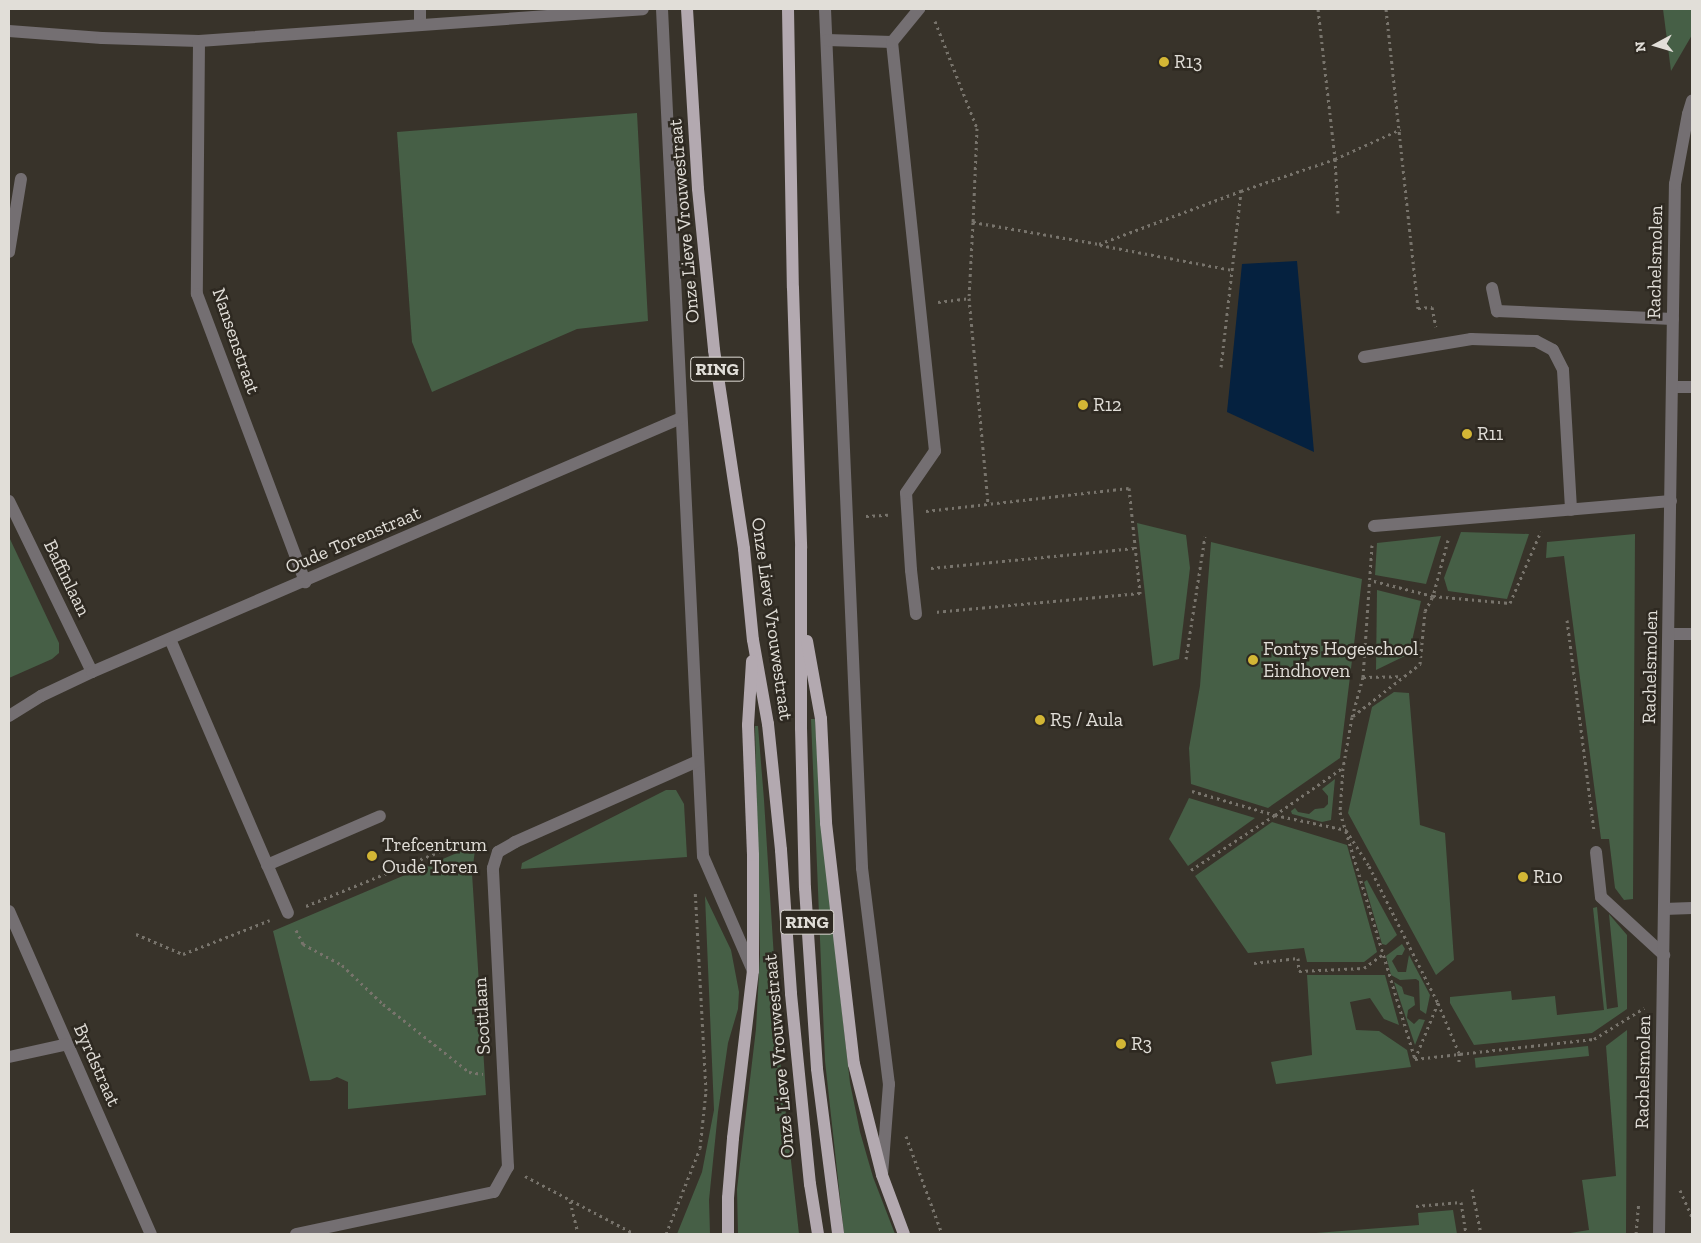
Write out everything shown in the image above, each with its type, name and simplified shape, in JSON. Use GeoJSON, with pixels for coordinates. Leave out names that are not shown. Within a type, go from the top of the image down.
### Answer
{"type":"FeatureCollection","features":[{"type":"Feature","properties":{"kind":"main road","name":"Onze Lieve Vrouwestraat"},"geometry":{"type":"LineString","coordinates":[[688,9],[698,189],[714,350],[744,549],[753,640],[768,724],[781,850],[793,1013],[810,1184],[818,1234]]}},
{"type":"Feature","properties":{"kind":"main road","name":"Onze Lieve Vrouwestraat"},"geometry":{"type":"LineString","coordinates":[[788,9],[789,130],[801,548],[801,728],[806,907],[817,1070],[838,1234]]}},
{"type":"Feature","properties":{"kind":"main road"},"geometry":{"type":"LineString","coordinates":[[801,609],[821,719],[826,823],[854,1064],[882,1175],[904,1234]]}},
{"type":"Feature","properties":{"kind":"main road"},"geometry":{"type":"LineString","coordinates":[[728,1234],[728,1198],[733,1138],[753,971],[753,855],[748,725],[753,640]]}},
{"type":"Feature","properties":{"kind":"street"},"geometry":{"type":"LineString","coordinates":[[420,9],[420,25]]}},
{"type":"Feature","properties":{"kind":"street"},"geometry":{"type":"LineString","coordinates":[[9,31],[102,38],[198,41],[643,9]]}},
{"type":"Feature","properties":{"kind":"street","name":"Onze Lieve Vrouwestraat"},"geometry":{"type":"LineString","coordinates":[[662,9],[703,856],[753,971]]}},
{"type":"Feature","properties":{"kind":"street"},"geometry":{"type":"LineString","coordinates":[[825,9],[862,868],[889,1084],[882,1175]]}},
{"type":"Feature","properties":{"kind":"street"},"geometry":{"type":"LineString","coordinates":[[916,614],[910,570],[906,493],[935,451],[892,42],[919,9]]}},
{"type":"Feature","properties":{"kind":"street"},"geometry":{"type":"LineString","coordinates":[[827,40],[892,42]]}},
{"type":"Feature","properties":{"kind":"street","name":"Nansenstraat"},"geometry":{"type":"LineString","coordinates":[[198,41],[197,294],[305,582]]}},
{"type":"Feature","properties":{"kind":"street","name":"Rachelsmolen"},"geometry":{"type":"LineString","coordinates":[[1659,1234],[1675,184],[1692,102]]}},
{"type":"Feature","properties":{"kind":"street"},"geometry":{"type":"LineString","coordinates":[[9,252],[21,180]]}},
{"type":"Feature","properties":{"kind":"street"},"geometry":{"type":"LineString","coordinates":[[1492,288],[1497,311],[1673,319]]}},
{"type":"Feature","properties":{"kind":"street"},"geometry":{"type":"LineString","coordinates":[[1364,357],[1471,339],[1536,341],[1553,350],[1563,370],[1570,510]]}},
{"type":"Feature","properties":{"kind":"street"},"geometry":{"type":"LineString","coordinates":[[1672,387],[1692,387]]}},
{"type":"Feature","properties":{"kind":"street","name":"Oude Torenstraat"},"geometry":{"type":"LineString","coordinates":[[9,716],[41,696],[92,672],[305,582],[681,418]]}},
{"type":"Feature","properties":{"kind":"street","name":"Baffinlaan"},"geometry":{"type":"LineString","coordinates":[[9,501],[92,672]]}},
{"type":"Feature","properties":{"kind":"street"},"geometry":{"type":"LineString","coordinates":[[1374,526],[1548,513],[1671,501]]}},
{"type":"Feature","properties":{"kind":"street"},"geometry":{"type":"LineString","coordinates":[[1669,634],[1692,634]]}},
{"type":"Feature","properties":{"kind":"street"},"geometry":{"type":"LineString","coordinates":[[170,639],[288,913]]}},
{"type":"Feature","properties":{"kind":"street"},"geometry":{"type":"LineString","coordinates":[[498,852],[515,842],[698,761]]}},
{"type":"Feature","properties":{"kind":"street"},"geometry":{"type":"LineString","coordinates":[[267,865],[380,816]]}},
{"type":"Feature","properties":{"kind":"street","name":"Scottlaan"},"geometry":{"type":"LineString","coordinates":[[498,852],[492,868],[508,1167]]}},
{"type":"Feature","properties":{"kind":"street"},"geometry":{"type":"LineString","coordinates":[[1596,852],[1601,897],[1664,955]]}},
{"type":"Feature","properties":{"kind":"street"},"geometry":{"type":"LineString","coordinates":[[1664,909],[1692,908]]}},
{"type":"Feature","properties":{"kind":"street","name":"Byrdstraat"},"geometry":{"type":"LineString","coordinates":[[9,911],[151,1234]]}},
{"type":"Feature","properties":{"kind":"street"},"geometry":{"type":"LineString","coordinates":[[9,1056],[68,1044]]}},
{"type":"Feature","properties":{"kind":"street"},"geometry":{"type":"LineString","coordinates":[[296,1234],[494,1192],[508,1167]]}},
{"type":"Feature","properties":{"kind":"path"},"geometry":{"type":"LineString","coordinates":[[1318,9],[1335,159],[1338,214]]}},
{"type":"Feature","properties":{"kind":"path"},"geometry":{"type":"LineString","coordinates":[[1386,9],[1418,308],[1432,307],[1439,345]]}},
{"type":"Feature","properties":{"kind":"path"},"geometry":{"type":"LineString","coordinates":[[933,18],[977,128],[969,298],[988,504]]}},
{"type":"Feature","properties":{"kind":"path"},"geometry":{"type":"LineString","coordinates":[[1099,244],[1241,191],[1335,159],[1400,129]]}},
{"type":"Feature","properties":{"kind":"path"},"geometry":{"type":"LineString","coordinates":[[1221,367],[1241,191]]}},
{"type":"Feature","properties":{"kind":"path"},"geometry":{"type":"LineString","coordinates":[[973,222],[1232,270]]}},
{"type":"Feature","properties":{"kind":"path"},"geometry":{"type":"LineString","coordinates":[[919,304],[969,298]]}},
{"type":"Feature","properties":{"kind":"path"},"geometry":{"type":"LineString","coordinates":[[847,518],[906,514],[1130,488],[1140,593],[916,614]]}},
{"type":"Feature","properties":{"kind":"path"},"geometry":{"type":"LineString","coordinates":[[1370,580],[1433,596],[1510,603],[1548,513]]}},
{"type":"Feature","properties":{"kind":"path"},"geometry":{"type":"LineString","coordinates":[[1352,717],[1420,664],[1425,611],[1433,596],[1453,520]]}},
{"type":"Feature","properties":{"kind":"path"},"geometry":{"type":"LineString","coordinates":[[1374,526],[1363,677],[1352,717],[1343,768],[1340,812],[1415,1059]]}},
{"type":"Feature","properties":{"kind":"path"},"geometry":{"type":"LineString","coordinates":[[1186,659],[1205,536]]}},
{"type":"Feature","properties":{"kind":"path"},"geometry":{"type":"LineString","coordinates":[[910,570],[1135,548]]}},
{"type":"Feature","properties":{"kind":"path"},"geometry":{"type":"LineString","coordinates":[[1566,620],[1596,852]]}},
{"type":"Feature","properties":{"kind":"path"},"geometry":{"type":"LineString","coordinates":[[1363,677],[1403,676]]}},
{"type":"Feature","properties":{"kind":"path"},"geometry":{"type":"LineString","coordinates":[[1191,870],[1343,768]]}},
{"type":"Feature","properties":{"kind":"path"},"geometry":{"type":"LineString","coordinates":[[1192,791],[1275,814],[1346,830],[1369,866],[1438,1003],[1459,1054],[1459,1062]]}},
{"type":"Feature","properties":{"kind":"path"},"geometry":{"type":"LineString","coordinates":[[136,934],[183,954],[463,842],[498,852]]}},
{"type":"Feature","properties":{"kind":"path"},"geometry":{"type":"LineString","coordinates":[[666,1234],[700,1148],[706,1091],[695,888]]}},
{"type":"Feature","properties":{"kind":"path"},"geometry":{"type":"LineString","coordinates":[[288,913],[303,944],[342,965],[383,1004],[469,1072],[504,1076]]}},
{"type":"Feature","properties":{"kind":"path"},"geometry":{"type":"LineString","coordinates":[[1254,962],[1298,958],[1299,971],[1364,968],[1384,954]]}},
{"type":"Feature","properties":{"kind":"path"},"geometry":{"type":"LineString","coordinates":[[1415,1059],[1438,1003]]}},
{"type":"Feature","properties":{"kind":"path"},"geometry":{"type":"LineString","coordinates":[[1415,1059],[1594,1039],[1629,1017]]}},
{"type":"Feature","properties":{"kind":"path"},"geometry":{"type":"LineString","coordinates":[[904,1130],[942,1234]]}},
{"type":"Feature","properties":{"kind":"path"},"geometry":{"type":"LineString","coordinates":[[508,1167],[635,1234]]}},
{"type":"Feature","properties":{"kind":"path"},"geometry":{"type":"LineString","coordinates":[[1472,1189],[1481,1234]]}},
{"type":"Feature","properties":{"kind":"path"},"geometry":{"type":"LineString","coordinates":[[570,1200],[578,1234]]}},
{"type":"Feature","properties":{"kind":"path"},"geometry":{"type":"LineString","coordinates":[[1416,1206],[1461,1202],[1466,1234]]}},
{"type":"Feature","properties":{"kind":"green space"},"geometry":{"type":"Polygon","coordinates":[[[1663,9],[1692,9],[1692,35],[1671,71],[1663,9]]]}},
{"type":"Feature","properties":{"kind":"green space"},"geometry":{"type":"Polygon","coordinates":[[[637,113],[648,321],[577,329],[432,392],[412,342],[397,132],[637,113]]]}},
{"type":"Feature","properties":{"kind":"green space"},"geometry":{"type":"Polygon","coordinates":[[[1137,523],[1186,535],[1190,568],[1179,659],[1153,666],[1137,523]]]}},
{"type":"Feature","properties":{"kind":"green space"},"geometry":{"type":"Polygon","coordinates":[[[1461,532],[1529,534],[1507,599],[1448,591],[1444,578],[1461,532]]]}},
{"type":"Feature","properties":{"kind":"green space"},"geometry":{"type":"Polygon","coordinates":[[[1635,534],[1633,899],[1624,900],[1615,888],[1609,839],[1601,839],[1564,556],[1546,558],[1547,542],[1635,534]]]}},
{"type":"Feature","properties":{"kind":"green space"},"geometry":{"type":"Polygon","coordinates":[[[1441,536],[1426,584],[1375,575],[1377,543],[1441,536]]]}},
{"type":"Feature","properties":{"kind":"green space"},"geometry":{"type":"Polygon","coordinates":[[[9,537],[59,643],[59,653],[52,659],[9,678],[9,537]]]}},
{"type":"Feature","properties":{"kind":"green space"},"geometry":{"type":"Polygon","coordinates":[[[1211,542],[1362,579],[1340,758],[1268,808],[1191,784],[1189,748],[1200,686],[1211,542]]]}},
{"type":"Feature","properties":{"kind":"green space"},"geometry":{"type":"Polygon","coordinates":[[[1377,590],[1421,601],[1409,654],[1376,670],[1377,590]]]}},
{"type":"Feature","properties":{"kind":"green space"},"geometry":{"type":"Polygon","coordinates":[[[1394,692],[1409,693],[1420,825],[1445,833],[1454,960],[1436,975],[1348,813],[1372,707],[1394,692]]]}},
{"type":"Feature","properties":{"kind":"green space"},"geometry":{"type":"Polygon","coordinates":[[[811,719],[815,719],[821,822],[850,1083],[860,1132],[873,1177],[895,1234],[844,1234],[825,1061],[811,719]]]}},
{"type":"Feature","properties":{"kind":"green space"},"geometry":{"type":"Polygon","coordinates":[[[755,726],[758,726],[764,800],[781,1069],[799,1234],[738,1234],[737,1189],[756,1029],[760,954],[755,726]]]}},
{"type":"Feature","properties":{"kind":"green space"},"geometry":{"type":"Polygon","coordinates":[[[1335,779],[1331,820],[1322,822],[1292,814],[1291,811],[1295,808],[1298,812],[1309,814],[1315,809],[1324,808],[1328,804],[1328,796],[1322,789],[1335,779]]]}},
{"type":"Feature","properties":{"kind":"green space"},"geometry":{"type":"Polygon","coordinates":[[[666,790],[676,790],[684,804],[687,857],[521,869],[522,863],[666,790]]]}},
{"type":"Feature","properties":{"kind":"green space"},"geometry":{"type":"Polygon","coordinates":[[[1189,798],[1255,818],[1188,866],[1169,839],[1189,798]]]}},
{"type":"Feature","properties":{"kind":"green space"},"geometry":{"type":"Polygon","coordinates":[[[1272,822],[1347,845],[1377,952],[1364,962],[1307,962],[1304,948],[1248,953],[1195,876],[1272,822]]]}},
{"type":"Feature","properties":{"kind":"green space"},"geometry":{"type":"Polygon","coordinates":[[[464,850],[475,850],[472,873],[486,1095],[348,1109],[348,1082],[337,1077],[330,1080],[310,1081],[273,931],[464,850]]]}},
{"type":"Feature","properties":{"kind":"green space"},"geometry":{"type":"Polygon","coordinates":[[[1367,880],[1397,935],[1386,945],[1382,944],[1364,882],[1367,880]]]}},
{"type":"Feature","properties":{"kind":"green space"},"geometry":{"type":"Polygon","coordinates":[[[705,896],[731,950],[739,992],[738,1009],[728,1043],[718,1112],[709,1200],[710,1234],[677,1234],[702,1172],[714,1110],[705,896]]]}},
{"type":"Feature","properties":{"kind":"green space"},"geometry":{"type":"Polygon","coordinates":[[[1597,907],[1607,1009],[1618,1007],[1609,914],[1627,935],[1627,1009],[1592,1033],[1474,1045],[1450,1003],[1450,997],[1511,991],[1512,1000],[1555,996],[1557,1015],[1604,1010],[1593,908],[1597,907]]]}},
{"type":"Feature","properties":{"kind":"green space"},"geometry":{"type":"Polygon","coordinates":[[[1402,944],[1405,949],[1402,955],[1397,955],[1392,961],[1398,972],[1406,972],[1409,955],[1430,995],[1426,1014],[1420,1010],[1419,981],[1416,979],[1400,980],[1391,975],[1386,956],[1402,944]]]}},
{"type":"Feature","properties":{"kind":"green space"},"geometry":{"type":"Polygon","coordinates":[[[1307,975],[1385,975],[1399,1025],[1384,1019],[1370,998],[1350,1002],[1356,1030],[1379,1031],[1407,1050],[1411,1067],[1276,1084],[1271,1062],[1312,1055],[1307,975]]]}},
{"type":"Feature","properties":{"kind":"green space"},"geometry":{"type":"Polygon","coordinates":[[[1394,982],[1402,987],[1404,994],[1414,997],[1415,1005],[1408,1010],[1407,1018],[1414,1024],[1419,1019],[1425,1020],[1415,1045],[1394,982]]]}},
{"type":"Feature","properties":{"kind":"green space"},"geometry":{"type":"Polygon","coordinates":[[[1627,1030],[1626,1234],[1564,1234],[1589,1230],[1582,1180],[1616,1176],[1606,1046],[1627,1030]]]}},
{"type":"Feature","properties":{"kind":"green space"},"geometry":{"type":"Polygon","coordinates":[[[1588,1046],[1589,1056],[1476,1068],[1475,1058],[1588,1046]]]}},
{"type":"Feature","properties":{"kind":"green space"},"geometry":{"type":"Polygon","coordinates":[[[1453,1210],[1457,1234],[1303,1234],[1419,1225],[1418,1213],[1453,1210]]]}},
{"type":"Feature","properties":{"kind":"water"},"geometry":{"type":"Polygon","coordinates":[[[1297,261],[1314,452],[1227,412],[1242,264],[1297,261]]]}},
{"type":"Feature","properties":{"kind":"place","name":"R13"},"geometry":{"type":"Point","coordinates":[1164,62]}},
{"type":"Feature","properties":{"kind":"place","name":"R12"},"geometry":{"type":"Point","coordinates":[1083,405]}},
{"type":"Feature","properties":{"kind":"place","name":"R11"},"geometry":{"type":"Point","coordinates":[1467,434]}},
{"type":"Feature","properties":{"kind":"place","name":"Fontys Hogeschool Eindhoven"},"geometry":{"type":"Point","coordinates":[1253,660]}},
{"type":"Feature","properties":{"kind":"place","name":"R5 / Aula"},"geometry":{"type":"Point","coordinates":[1040,720]}},
{"type":"Feature","properties":{"kind":"place","name":"Trefcentrum Oude Toren"},"geometry":{"type":"Point","coordinates":[372,856]}},
{"type":"Feature","properties":{"kind":"place","name":"R10"},"geometry":{"type":"Point","coordinates":[1523,877]}},
{"type":"Feature","properties":{"kind":"place","name":"R3"},"geometry":{"type":"Point","coordinates":[1121,1044]}}]}
